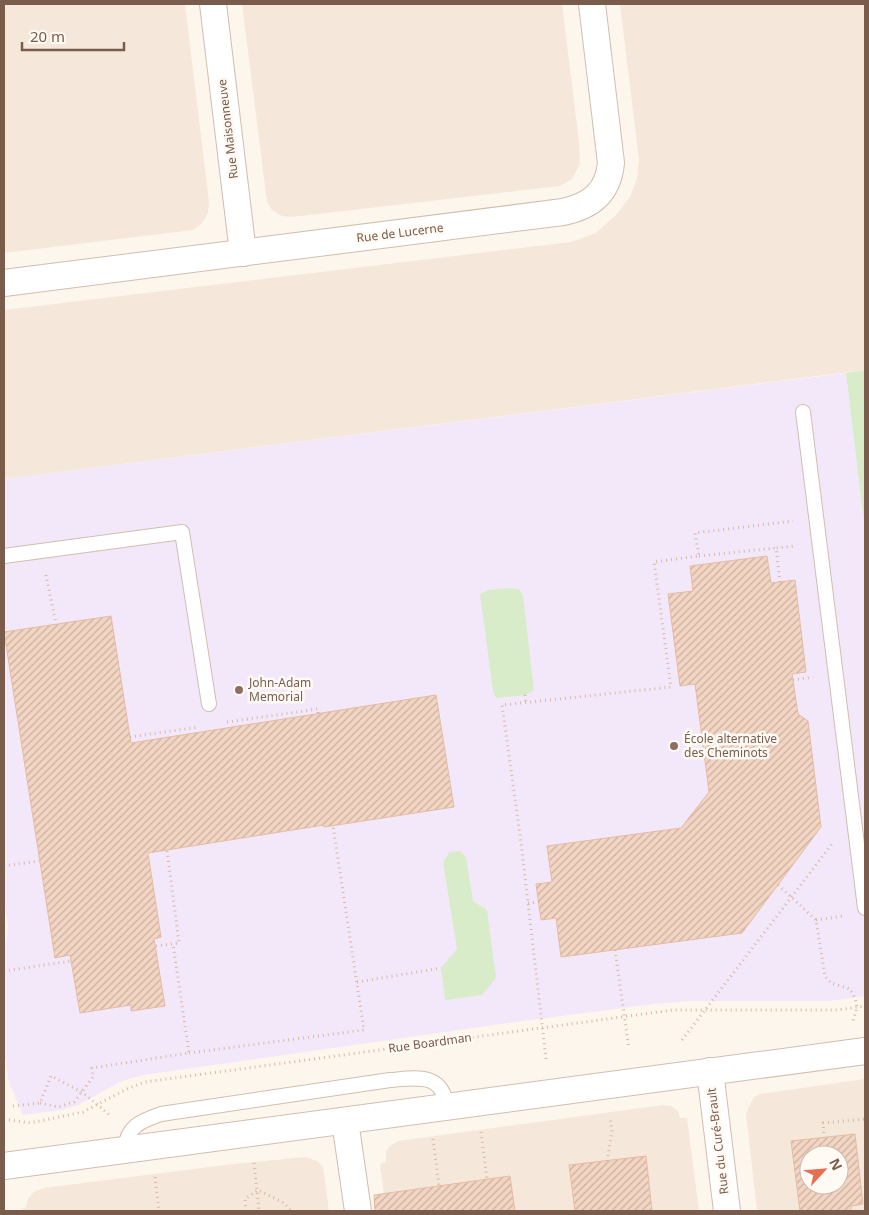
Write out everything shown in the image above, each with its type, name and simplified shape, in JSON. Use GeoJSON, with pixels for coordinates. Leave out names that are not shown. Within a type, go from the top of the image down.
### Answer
{"type":"FeatureCollection","features":[{"type":"Feature","properties":{"kind":"street","name":"Rue Maisonneuve"},"geometry":{"type":"LineString","coordinates":[[213,4],[243,253]]}},
{"type":"Feature","properties":{"kind":"street","name":"Rue de Lucerne"},"geometry":{"type":"LineString","coordinates":[[4,282],[578,209],[588,204],[606,185],[610,175],[611,163],[592,4]]}},
{"type":"Feature","properties":{"kind":"street"},"geometry":{"type":"LineString","coordinates":[[4,1166],[865,1051]]}},
{"type":"Feature","properties":{"kind":"street","name":"Rue du Curé-Brault"},"geometry":{"type":"LineString","coordinates":[[710,1071],[727,1211]]}},
{"type":"Feature","properties":{"kind":"street"},"geometry":{"type":"LineString","coordinates":[[345,1121],[358,1211]]}},
{"type":"Feature","properties":{"kind":"lane"},"geometry":{"type":"LineString","coordinates":[[803,412],[865,908]]}},
{"type":"Feature","properties":{"kind":"lane"},"geometry":{"type":"LineString","coordinates":[[4,556],[182,532],[209,704]]}},
{"type":"Feature","properties":{"kind":"lane"},"geometry":{"type":"LineString","coordinates":[[125,1149],[129,1132],[144,1120],[160,1114],[390,1080],[420,1078],[436,1083],[442,1089],[447,1107]]}},
{"type":"Feature","properties":{"kind":"path"},"geometry":{"type":"LineString","coordinates":[[699,556],[695,532],[798,520]]}},
{"type":"Feature","properties":{"kind":"path"},"geometry":{"type":"LineString","coordinates":[[546,1059],[502,705],[671,688],[654,562],[801,545]]}},
{"type":"Feature","properties":{"kind":"path"},"geometry":{"type":"LineString","coordinates":[[776,548],[780,582]]}},
{"type":"Feature","properties":{"kind":"path"},"geometry":{"type":"LineString","coordinates":[[50,597],[56,624]]}},
{"type":"Feature","properties":{"kind":"path"},"geometry":{"type":"LineString","coordinates":[[793,680],[818,677]]}},
{"type":"Feature","properties":{"kind":"path"},"geometry":{"type":"LineString","coordinates":[[526,695],[526,703]]}},
{"type":"Feature","properties":{"kind":"path"},"geometry":{"type":"LineString","coordinates":[[13,1106],[40,1103],[58,1107],[74,1102],[93,1076],[92,1068],[364,1030],[333,826]]}},
{"type":"Feature","properties":{"kind":"path"},"geometry":{"type":"LineString","coordinates":[[682,1040],[833,843]]}},
{"type":"Feature","properties":{"kind":"path"},"geometry":{"type":"LineString","coordinates":[[156,946],[179,943],[167,850]]}},
{"type":"Feature","properties":{"kind":"path"},"geometry":{"type":"LineString","coordinates":[[4,866],[39,861]]}},
{"type":"Feature","properties":{"kind":"path"},"geometry":{"type":"LineString","coordinates":[[778,885],[816,920],[825,976],[831,983],[850,989],[855,998],[857,1007],[850,1026]]}},
{"type":"Feature","properties":{"kind":"path"},"geometry":{"type":"LineString","coordinates":[[528,903],[539,902]]}},
{"type":"Feature","properties":{"kind":"path"},"geometry":{"type":"LineString","coordinates":[[173,944],[189,1053]]}},
{"type":"Feature","properties":{"kind":"path"},"geometry":{"type":"LineString","coordinates":[[616,950],[629,1049]]}},
{"type":"Feature","properties":{"kind":"path"},"geometry":{"type":"LineString","coordinates":[[4,971],[71,960]]}},
{"type":"Feature","properties":{"kind":"path"},"geometry":{"type":"LineString","coordinates":[[357,982],[441,968]]}},
{"type":"Feature","properties":{"kind":"path","name":"Rue Boardman"},"geometry":{"type":"LineString","coordinates":[[4,1119],[30,1122],[83,1112],[127,1089],[145,1082],[624,1016],[673,1010],[837,1010],[865,1006]]}},
{"type":"Feature","properties":{"kind":"path"},"geometry":{"type":"LineString","coordinates":[[40,1103],[51,1076],[82,1092],[110,1116]]}},
{"type":"Feature","properties":{"kind":"path"},"geometry":{"type":"LineString","coordinates":[[607,1160],[612,1132],[609,1109]]}},
{"type":"Feature","properties":{"kind":"path"},"geometry":{"type":"LineString","coordinates":[[824,1138],[822,1124],[865,1119]]}},
{"type":"Feature","properties":{"kind":"path"},"geometry":{"type":"LineString","coordinates":[[480,1126],[487,1179]]}},
{"type":"Feature","properties":{"kind":"path"},"geometry":{"type":"LineString","coordinates":[[432,1132],[439,1185]]}},
{"type":"Feature","properties":{"kind":"path"},"geometry":{"type":"LineString","coordinates":[[253,1157],[260,1210]]}},
{"type":"Feature","properties":{"kind":"path"},"geometry":{"type":"LineString","coordinates":[[154,1170],[159,1211]]}},
{"type":"Feature","properties":{"kind":"path"},"geometry":{"type":"LineString","coordinates":[[246,1211],[245,1199],[258,1190]]}},
{"type":"Feature","properties":{"kind":"path"},"geometry":{"type":"LineString","coordinates":[[258,1190],[284,1203],[291,1211]]}},
{"type":"Feature","properties":{"kind":"shaded area"},"geometry":{"type":"Polygon","coordinates":[[[4,4],[185,4],[209,202],[208,213],[202,223],[193,230],[4,253],[4,4]]]}},
{"type":"Feature","properties":{"kind":"shaded area"},"geometry":{"type":"Polygon","coordinates":[[[242,4],[562,4],[580,164],[572,179],[560,186],[292,217],[282,216],[272,210],[267,202],[242,4]]]}},
{"type":"Feature","properties":{"kind":"shaded area"},"geometry":{"type":"Polygon","coordinates":[[[620,4],[865,4],[865,370],[4,479],[4,310],[571,242],[596,233],[616,215],[630,197],[637,179],[639,160],[620,4]]]}},
{"type":"Feature","properties":{"kind":"shaded area"},"geometry":{"type":"Polygon","coordinates":[[[846,373],[865,532],[865,996],[829,1001],[690,1001],[523,1021],[143,1075],[122,1081],[78,1105],[62,1110],[23,1115],[9,1083],[4,1051],[4,947],[8,926],[4,902],[4,479],[846,373]]]}},
{"type":"Feature","properties":{"kind":"shaded area"},"geometry":{"type":"Polygon","coordinates":[[[865,1079],[865,1211],[757,1211],[746,1113],[754,1097],[760,1094],[865,1079]]]}},
{"type":"Feature","properties":{"kind":"shaded area"},"geometry":{"type":"Polygon","coordinates":[[[663,1105],[671,1106],[678,1111],[680,1118],[687,1118],[699,1211],[386,1211],[380,1164],[386,1162],[386,1151],[398,1141],[663,1105]]]}},
{"type":"Feature","properties":{"kind":"shaded area"},"geometry":{"type":"Polygon","coordinates":[[[306,1157],[317,1161],[323,1167],[329,1211],[22,1211],[21,1209],[26,1208],[28,1199],[34,1192],[44,1188],[233,1164],[306,1157]]]}},
{"type":"Feature","properties":{"kind":"green space"},"geometry":{"type":"Polygon","coordinates":[[[865,370],[865,532],[846,373],[865,370]]]}},
{"type":"Feature","properties":{"kind":"green space"},"geometry":{"type":"Polygon","coordinates":[[[519,589],[523,596],[534,690],[525,695],[496,698],[493,691],[480,594],[489,590],[519,589]]]}},
{"type":"Feature","properties":{"kind":"green space"},"geometry":{"type":"Polygon","coordinates":[[[460,851],[466,857],[473,901],[487,910],[496,978],[482,995],[445,1000],[441,968],[457,949],[443,862],[450,852],[460,851]]]}},
{"type":"Feature","properties":{"kind":"building"},"geometry":{"type":"Polygon","coordinates":[[[767,556],[771,583],[795,580],[806,672],[792,674],[798,714],[808,721],[821,827],[742,933],[561,957],[556,918],[541,920],[536,884],[552,882],[547,846],[681,828],[709,792],[695,684],[680,686],[668,594],[693,591],[690,566],[767,556]]]}},
{"type":"Feature","properties":{"kind":"building"},"geometry":{"type":"Polygon","coordinates":[[[111,616],[131,743],[436,695],[454,807],[324,827],[324,825],[148,853],[161,937],[154,939],[165,1006],[131,1011],[131,1005],[80,1013],[70,955],[55,958],[4,632],[111,616]]]}},
{"type":"Feature","properties":{"kind":"building"},"geometry":{"type":"Polygon","coordinates":[[[855,1134],[863,1204],[851,1206],[851,1211],[800,1211],[791,1141],[855,1134]]]}},
{"type":"Feature","properties":{"kind":"building"},"geometry":{"type":"Polygon","coordinates":[[[646,1156],[652,1211],[575,1211],[569,1165],[646,1156]]]}},
{"type":"Feature","properties":{"kind":"building"},"geometry":{"type":"Polygon","coordinates":[[[510,1176],[515,1211],[375,1211],[374,1195],[510,1176]]]}},
{"type":"Feature","properties":{"kind":"place","name":"John-Adam Memorial"},"geometry":{"type":"Point","coordinates":[239,690]}},
{"type":"Feature","properties":{"kind":"place","name":"École alternative des Cheminots"},"geometry":{"type":"Point","coordinates":[674,746]}}]}
